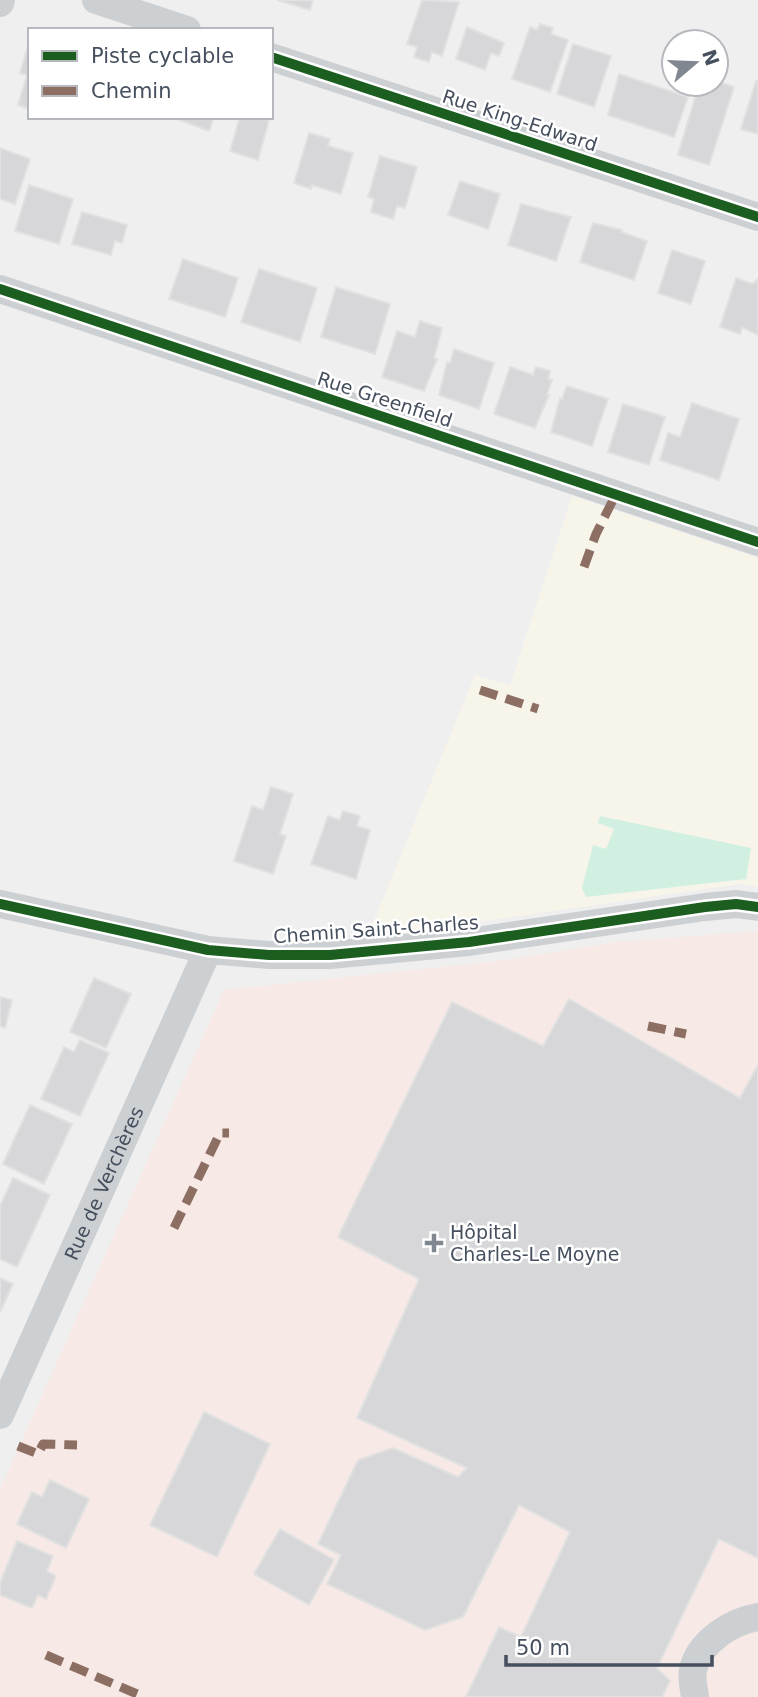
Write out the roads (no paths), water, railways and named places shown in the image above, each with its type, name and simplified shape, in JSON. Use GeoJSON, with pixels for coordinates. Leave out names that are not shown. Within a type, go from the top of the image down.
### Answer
{"type":"FeatureCollection","features":[{"type":"Feature","properties":{"kind":"street"},"geometry":{"type":"LineString","coordinates":[[96,0],[181,28]]}},
{"type":"Feature","properties":{"kind":"street","name":"Rue King-Edward"},"geometry":{"type":"LineString","coordinates":[[273,58],[758,217]]}},
{"type":"Feature","properties":{"kind":"street","name":"Rue Greenfield"},"geometry":{"type":"LineString","coordinates":[[0,289],[758,542]]}},
{"type":"Feature","properties":{"kind":"street","name":"Chemin Saint-Charles"},"geometry":{"type":"LineString","coordinates":[[0,904],[208,950],[269,956],[330,954],[470,942],[705,907],[736,904],[758,907]]}},
{"type":"Feature","properties":{"kind":"street","name":"Rue de Verchères"},"geometry":{"type":"LineString","coordinates":[[0,1415],[208,950]]}},
{"type":"Feature","properties":{"kind":"street"},"geometry":{"type":"LineString","coordinates":[[695,1697],[693,1670],[706,1647],[731,1625],[758,1617]]}},
{"type":"Feature","properties":{"kind":"place","name":"Hôpital Charles-Le Moyne"},"geometry":{"type":"Point","coordinates":[434,1243]}}]}
